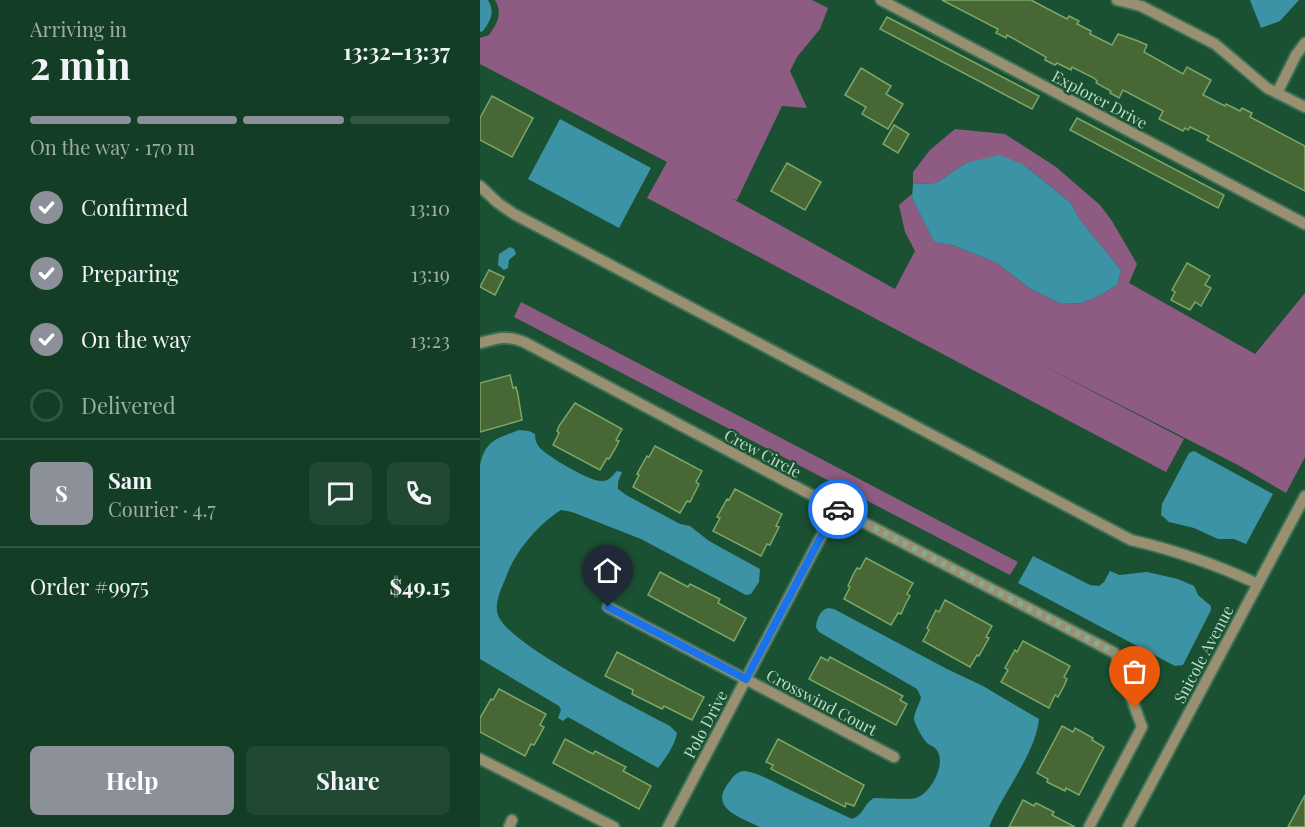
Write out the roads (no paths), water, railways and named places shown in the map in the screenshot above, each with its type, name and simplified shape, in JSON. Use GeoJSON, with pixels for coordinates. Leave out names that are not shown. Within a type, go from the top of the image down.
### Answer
{"type":"FeatureCollection","features":[{"type":"Feature","properties":{"kind":"street","name":"Explorer Drive"},"geometry":{"type":"LineString","coordinates":[[881,0],[1305,224]]}},
{"type":"Feature","properties":{"kind":"street"},"geometry":{"type":"LineString","coordinates":[[1117,0],[1142,6],[1215,44],[1267,88],[1305,107]]}},
{"type":"Feature","properties":{"kind":"street"},"geometry":{"type":"LineString","coordinates":[[1277,93],[1296,55],[1305,43]]}},
{"type":"Feature","properties":{"kind":"street"},"geometry":{"type":"LineString","coordinates":[[480,186],[498,203],[524,219],[1131,540],[1167,548],[1258,584]]}},
{"type":"Feature","properties":{"kind":"street","name":"Crew Circle"},"geometry":{"type":"LineString","coordinates":[[480,343],[502,337],[524,342],[1115,653],[1142,727],[1089,827]]}},
{"type":"Feature","properties":{"kind":"street","name":"Snicole Avenue"},"geometry":{"type":"LineString","coordinates":[[1128,827],[1305,496]]}},
{"type":"Feature","properties":{"kind":"street","name":"Polo Drive"},"geometry":{"type":"LineString","coordinates":[[668,827],[836,508]]}},
{"type":"Feature","properties":{"kind":"street","name":"Crosswind Court"},"geometry":{"type":"LineString","coordinates":[[608,607],[894,757]]}},
{"type":"Feature","properties":{"kind":"street"},"geometry":{"type":"LineString","coordinates":[[480,759],[614,827]]}},
{"type":"Feature","properties":{"kind":"water"},"geometry":{"type":"Polygon","coordinates":[[[480,0],[488,0],[492,13],[483,31],[480,32],[480,0]]]}},
{"type":"Feature","properties":{"kind":"water"},"geometry":{"type":"Polygon","coordinates":[[[1250,0],[1299,0],[1280,21],[1261,28],[1250,0]]]}},
{"type":"Feature","properties":{"kind":"water"},"geometry":{"type":"Polygon","coordinates":[[[560,119],[651,168],[619,228],[528,179],[560,119]]]}},
{"type":"Feature","properties":{"kind":"water"},"geometry":{"type":"Polygon","coordinates":[[[1000,155],[1024,165],[1071,203],[1080,220],[1121,270],[1117,285],[1081,303],[1061,304],[1029,288],[997,263],[952,245],[934,242],[912,198],[913,184],[936,183],[966,163],[1000,155]]]}},
{"type":"Feature","properties":{"kind":"water"},"geometry":{"type":"Polygon","coordinates":[[[510,247],[516,254],[509,260],[508,268],[504,270],[498,265],[499,254],[510,247]]]}},
{"type":"Feature","properties":{"kind":"water"},"geometry":{"type":"Polygon","coordinates":[[[519,430],[535,434],[539,447],[559,462],[588,477],[604,481],[617,471],[622,472],[618,489],[626,495],[680,524],[690,526],[709,541],[760,569],[759,582],[751,594],[746,595],[641,539],[572,512],[561,510],[530,537],[512,563],[497,604],[498,615],[507,627],[524,642],[548,658],[670,726],[677,733],[676,738],[658,768],[568,717],[563,721],[558,718],[561,710],[559,706],[480,659],[480,465],[482,456],[489,445],[519,430]]]}},
{"type":"Feature","properties":{"kind":"water"},"geometry":{"type":"Polygon","coordinates":[[[1194,451],[1273,494],[1246,544],[1234,539],[1218,539],[1194,528],[1169,522],[1161,515],[1162,504],[1189,453],[1194,451]]]}},
{"type":"Feature","properties":{"kind":"water"},"geometry":{"type":"Polygon","coordinates":[[[1033,556],[1090,585],[1099,586],[1110,571],[1119,575],[1147,572],[1178,579],[1194,586],[1198,595],[1211,606],[1211,610],[1183,665],[1175,666],[1018,583],[1033,556]]]}},
{"type":"Feature","properties":{"kind":"water"},"geometry":{"type":"Polygon","coordinates":[[[828,608],[834,609],[983,686],[1039,719],[1032,746],[989,827],[760,827],[736,815],[724,805],[722,798],[724,790],[734,776],[742,771],[765,778],[852,819],[860,814],[867,803],[874,798],[916,798],[927,791],[935,778],[940,764],[938,752],[925,741],[914,719],[921,697],[917,689],[819,632],[816,627],[818,618],[822,611],[828,608]]]}}]}
